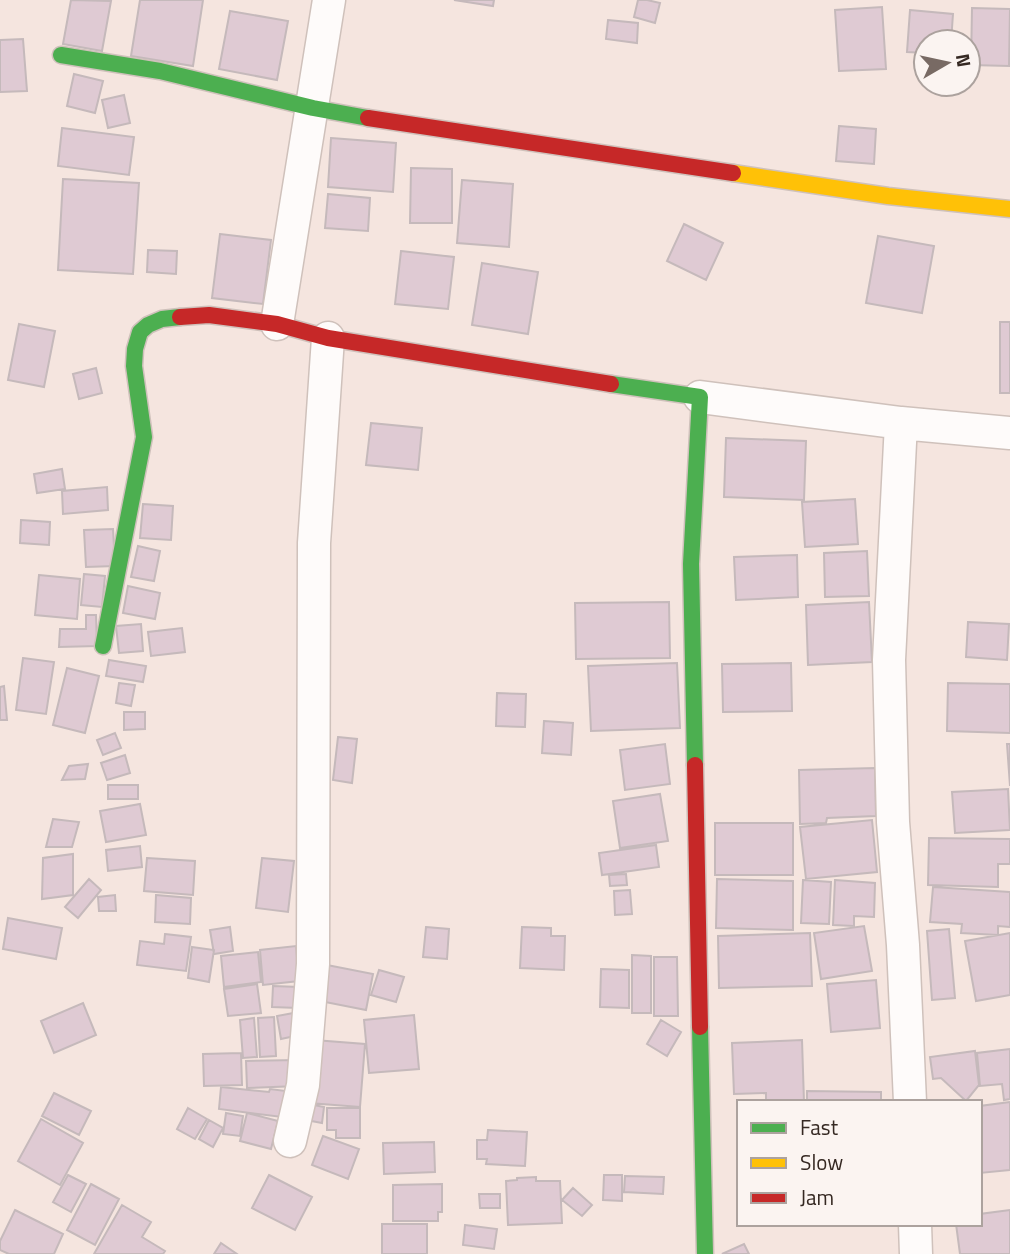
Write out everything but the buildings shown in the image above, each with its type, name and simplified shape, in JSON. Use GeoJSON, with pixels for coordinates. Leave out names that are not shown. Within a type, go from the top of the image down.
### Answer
{"type":"FeatureCollection","features":[{"type":"Feature","properties":{"kind":"street"},"geometry":{"type":"LineString","coordinates":[[277,324],[329,0]]}},
{"type":"Feature","properties":{"kind":"street"},"geometry":{"type":"LineString","coordinates":[[61,55],[160,71],[353,116],[887,196],[1010,209]]}},
{"type":"Feature","properties":{"kind":"street"},"geometry":{"type":"LineString","coordinates":[[103,646],[144,437],[134,366],[135,349],[140,332],[162,319],[209,314],[277,324],[328,338],[700,397],[901,423],[1010,433]]}},
{"type":"Feature","properties":{"kind":"street"},"geometry":{"type":"LineString","coordinates":[[290,1141],[303,1085],[313,964],[314,543],[328,338]]}},
{"type":"Feature","properties":{"kind":"street"},"geometry":{"type":"LineString","coordinates":[[700,397],[691,564],[705,1254]]}},
{"type":"Feature","properties":{"kind":"street"},"geometry":{"type":"LineString","coordinates":[[901,423],[889,660],[893,822],[903,945],[910,1100]]}},
{"type":"Feature","properties":{"kind":"street"},"geometry":{"type":"LineString","coordinates":[[915,1226],[916,1254]]}},
{"type":"Feature","properties":{"kind":"traffic: fast"},"geometry":{"type":"LineString","coordinates":[[61,55],[160,71],[313,108],[368,118]]}},
{"type":"Feature","properties":{"kind":"traffic: fast"},"geometry":{"type":"LineString","coordinates":[[103,646],[144,437],[134,366],[135,349],[140,332],[148,325],[162,319],[180,317]]}},
{"type":"Feature","properties":{"kind":"traffic: fast"},"geometry":{"type":"LineString","coordinates":[[611,384],[700,397],[691,564],[695,765]]}},
{"type":"Feature","properties":{"kind":"traffic: fast"},"geometry":{"type":"LineString","coordinates":[[700,1027],[705,1254]]}},
{"type":"Feature","properties":{"kind":"traffic: slow"},"geometry":{"type":"LineString","coordinates":[[733,173],[888,196],[1010,209]]}},
{"type":"Feature","properties":{"kind":"traffic: jam"},"geometry":{"type":"LineString","coordinates":[[368,118],[733,173]]}},
{"type":"Feature","properties":{"kind":"traffic: jam"},"geometry":{"type":"LineString","coordinates":[[180,317],[209,315],[277,324],[328,338],[611,384]]}},
{"type":"Feature","properties":{"kind":"traffic: jam"},"geometry":{"type":"LineString","coordinates":[[695,765],[700,1027]]}}]}
